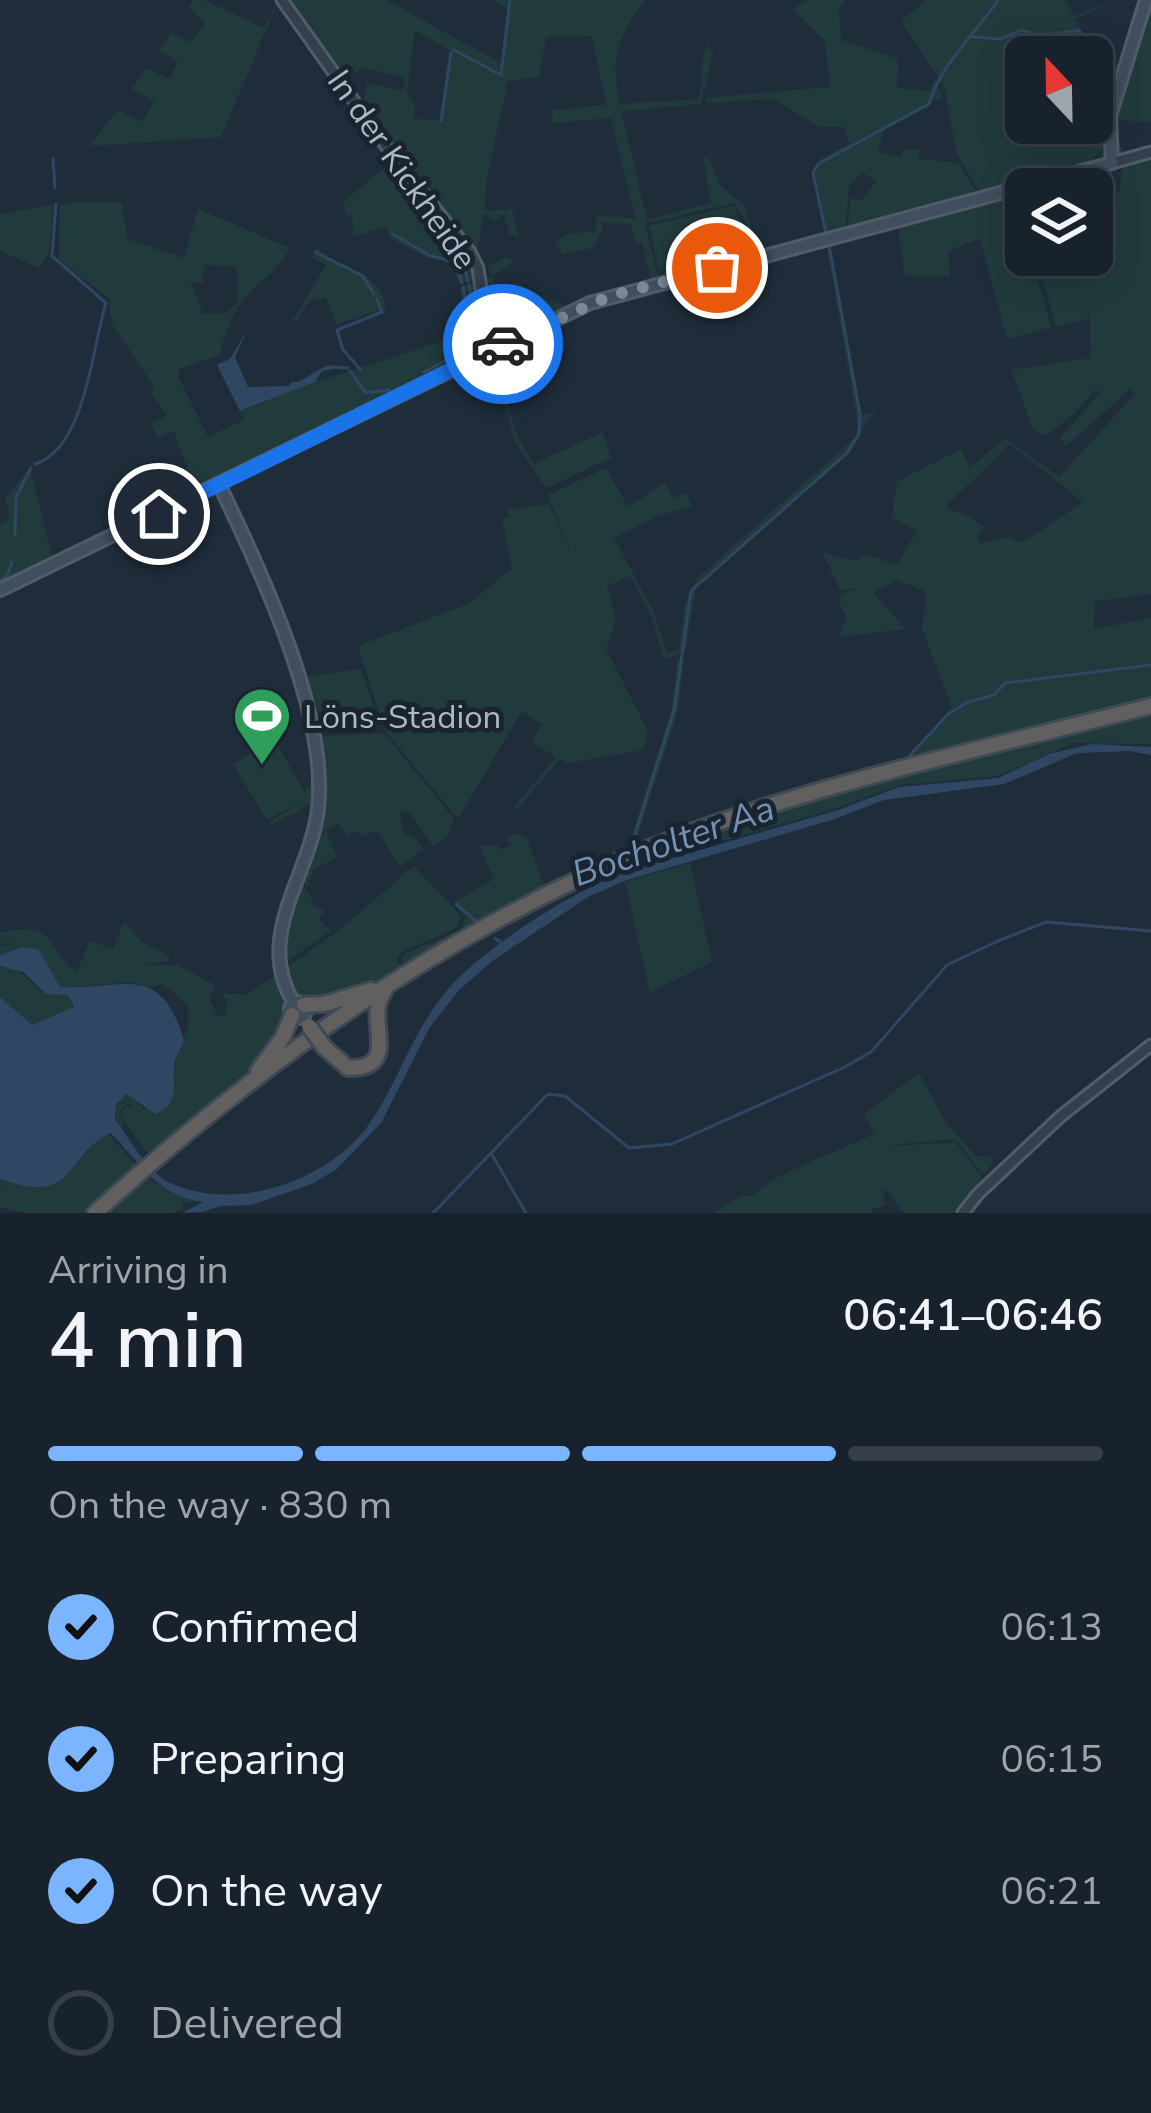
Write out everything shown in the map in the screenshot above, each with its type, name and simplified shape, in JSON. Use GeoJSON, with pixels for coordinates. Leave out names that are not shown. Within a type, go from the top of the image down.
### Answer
{"type":"FeatureCollection","features":[{"type":"Feature","properties":{"kind":"highway"},"geometry":{"type":"LineString","coordinates":[[218,1109],[309,1023],[407,974],[552,891],[720,822],[1151,708]]}},
{"type":"Feature","properties":{"kind":"highway"},"geometry":{"type":"LineString","coordinates":[[309,1023],[348,1068],[362,1067],[373,1061],[380,1044],[375,1014],[378,999],[407,974]]}},
{"type":"Feature","properties":{"kind":"highway"},"geometry":{"type":"LineString","coordinates":[[98,1213],[309,1023],[407,974]]}},
{"type":"Feature","properties":{"kind":"highway"},"geometry":{"type":"LineString","coordinates":[[168,1150],[407,974]]}},
{"type":"Feature","properties":{"kind":"main road"},"geometry":{"type":"LineString","coordinates":[[0,590],[610,296],[1112,163],[1110,116],[1146,0]]}},
{"type":"Feature","properties":{"kind":"main road"},"geometry":{"type":"LineString","coordinates":[[219,484],[277,620],[316,744],[319,778],[313,835],[278,944],[282,977],[309,1023]]}},
{"type":"Feature","properties":{"kind":"street","name":"In der Kickheide"},"geometry":{"type":"LineString","coordinates":[[282,0],[396,159],[470,252],[478,267],[490,351]]}},
{"type":"Feature","properties":{"kind":"street"},"geometry":{"type":"LineString","coordinates":[[1112,163],[1151,152]]}},
{"type":"Feature","properties":{"kind":"street"},"geometry":{"type":"LineString","coordinates":[[963,1213],[1061,1116],[1151,1046]]}},
{"type":"Feature","properties":{"kind":"green space"},"geometry":{"type":"Polygon","coordinates":[[[194,0],[204,0],[264,28],[278,1],[221,137],[90,146],[117,110],[143,122],[154,101],[132,89],[146,68],[169,79],[178,62],[159,50],[171,33],[191,42],[206,23],[189,7],[194,0]]]}},
{"type":"Feature","properties":{"kind":"green space"},"geometry":{"type":"Polygon","coordinates":[[[286,0],[386,0],[501,63],[508,9],[492,0],[645,0],[618,49],[615,74],[620,104],[699,99],[709,40],[708,50],[713,52],[701,104],[621,111],[647,220],[711,203],[703,158],[709,157],[719,184],[745,207],[756,246],[753,253],[651,279],[642,242],[636,243],[631,224],[601,222],[602,231],[593,248],[562,254],[555,243],[567,234],[596,231],[596,215],[636,219],[611,118],[551,123],[553,110],[606,105],[592,36],[546,37],[539,77],[508,81],[484,211],[512,209],[519,238],[506,232],[510,227],[504,222],[507,213],[493,221],[484,213],[476,256],[363,107],[367,83],[403,91],[406,78],[365,68],[342,79],[286,0]],[[415,30],[407,92],[415,107],[414,119],[441,120],[451,51],[415,30]],[[734,203],[645,224],[657,274],[750,253],[746,221],[734,203]]]}},
{"type":"Feature","properties":{"kind":"green space"},"geometry":{"type":"Polygon","coordinates":[[[810,0],[846,0],[839,8],[841,40],[898,59],[897,88],[930,91],[935,78],[943,100],[933,99],[928,107],[884,129],[878,152],[901,158],[903,149],[919,150],[919,159],[958,163],[976,192],[848,226],[850,198],[862,201],[876,181],[862,172],[849,187],[846,226],[825,235],[812,173],[819,160],[849,144],[844,127],[820,127],[773,99],[705,103],[706,98],[830,87],[825,41],[792,9],[810,0]]]}},
{"type":"Feature","properties":{"kind":"green space"},"geometry":{"type":"Polygon","coordinates":[[[926,0],[1065,0],[1074,16],[1116,0],[1075,19],[1084,36],[1005,36],[1005,144],[1106,144],[1106,157],[1101,157],[1102,151],[1090,162],[1067,168],[1005,168],[1005,184],[979,191],[956,152],[945,88],[901,21],[926,0]]]}},
{"type":"Feature","properties":{"kind":"green space"},"geometry":{"type":"Polygon","coordinates":[[[1151,0],[1151,122],[1115,120],[1114,133],[1123,152],[1151,148],[1115,154],[1113,114],[1151,0]]]}},
{"type":"Feature","properties":{"kind":"green space"},"geometry":{"type":"Polygon","coordinates":[[[1133,26],[1113,94],[1113,79],[1133,26]]]}},
{"type":"Feature","properties":{"kind":"green space"},"geometry":{"type":"Polygon","coordinates":[[[1151,158],[1151,594],[1095,601],[1094,629],[1151,618],[1151,702],[710,824],[406,969],[401,961],[404,954],[461,930],[465,917],[455,905],[463,909],[454,903],[494,879],[480,846],[497,845],[500,850],[516,834],[527,838],[545,889],[627,851],[671,711],[678,659],[684,658],[678,710],[634,848],[907,760],[953,711],[922,628],[927,592],[897,580],[873,592],[905,629],[839,637],[846,617],[841,595],[859,587],[840,591],[823,553],[856,561],[864,554],[897,565],[917,531],[892,517],[897,481],[961,449],[970,468],[1005,438],[1059,477],[1136,393],[1130,389],[1066,446],[1060,438],[1101,392],[1095,390],[1045,436],[1033,428],[1011,370],[1091,358],[1089,310],[1087,319],[1058,326],[1042,276],[1113,276],[1113,195],[1119,193],[1123,166],[1151,158]],[[1010,444],[945,507],[984,528],[977,537],[981,543],[1009,537],[1022,543],[1083,502],[1010,444]]]}},
{"type":"Feature","properties":{"kind":"green space"},"geometry":{"type":"Polygon","coordinates":[[[392,162],[468,254],[477,278],[459,284],[453,264],[390,238],[387,226],[353,237],[352,215],[346,214],[344,201],[392,162]]]}},
{"type":"Feature","properties":{"kind":"green space"},"geometry":{"type":"Polygon","coordinates":[[[1005,197],[1005,276],[1037,276],[1051,327],[1007,339],[983,237],[948,251],[950,277],[905,276],[898,228],[1005,197]]]}},
{"type":"Feature","properties":{"kind":"green space"},"geometry":{"type":"Polygon","coordinates":[[[122,203],[127,239],[184,258],[198,209],[290,248],[239,306],[219,355],[180,369],[178,376],[208,437],[244,420],[240,411],[294,388],[467,333],[460,288],[475,282],[485,347],[181,497],[187,467],[174,431],[158,438],[151,424],[167,416],[152,394],[153,385],[112,324],[109,299],[59,259],[60,205],[122,203]],[[204,265],[202,284],[190,282],[203,314],[227,313],[237,302],[236,266],[204,265]]]}},
{"type":"Feature","properties":{"kind":"green space"},"geometry":{"type":"Polygon","coordinates":[[[53,205],[50,249],[40,268],[0,251],[0,214],[53,205]]]}},
{"type":"Feature","properties":{"kind":"green space"},"geometry":{"type":"Polygon","coordinates":[[[733,206],[742,223],[746,251],[659,271],[649,226],[733,206]]]}},
{"type":"Feature","properties":{"kind":"green space"},"geometry":{"type":"Polygon","coordinates":[[[830,242],[862,415],[878,412],[848,454],[696,588],[685,652],[664,659],[651,616],[630,576],[607,586],[616,619],[606,649],[648,731],[643,750],[568,763],[560,759],[517,810],[514,807],[556,757],[532,742],[542,724],[522,711],[458,819],[384,729],[358,646],[470,603],[512,568],[502,519],[510,517],[506,510],[549,504],[575,563],[548,495],[606,468],[628,507],[665,482],[672,498],[686,493],[692,506],[658,516],[614,538],[654,612],[667,653],[679,650],[685,605],[696,579],[855,438],[858,426],[826,243],[830,242]]]}},
{"type":"Feature","properties":{"kind":"green space"},"geometry":{"type":"Polygon","coordinates":[[[317,248],[372,281],[384,301],[385,316],[380,310],[336,324],[326,297],[308,302],[299,319],[291,323],[326,265],[311,257],[317,248]]]}},
{"type":"Feature","properties":{"kind":"green space"},"geometry":{"type":"Polygon","coordinates":[[[506,257],[515,261],[492,276],[496,288],[515,282],[566,307],[497,337],[483,281],[491,276],[487,267],[506,257]]]}},
{"type":"Feature","properties":{"kind":"green space"},"geometry":{"type":"Polygon","coordinates":[[[501,383],[517,436],[534,464],[603,432],[611,458],[546,488],[514,441],[501,383]]]}},
{"type":"Feature","properties":{"kind":"green space"},"geometry":{"type":"Polygon","coordinates":[[[30,468],[53,562],[0,584],[0,525],[9,520],[6,497],[30,468]]]}},
{"type":"Feature","properties":{"kind":"green space"},"geometry":{"type":"Polygon","coordinates":[[[361,669],[381,727],[326,727],[303,677],[361,669]]]}},
{"type":"Feature","properties":{"kind":"green space"},"geometry":{"type":"Polygon","coordinates":[[[1151,713],[1151,744],[1073,743],[998,776],[899,785],[625,870],[627,863],[755,817],[1151,713]]]}},
{"type":"Feature","properties":{"kind":"green space"},"geometry":{"type":"Polygon","coordinates":[[[384,733],[453,818],[450,833],[434,847],[410,813],[400,811],[402,831],[423,849],[400,867],[377,830],[363,837],[356,831],[348,836],[338,823],[326,831],[337,857],[313,870],[308,886],[302,881],[319,828],[323,792],[319,736],[384,733]]]}},
{"type":"Feature","properties":{"kind":"green space"},"geometry":{"type":"Polygon","coordinates":[[[275,740],[308,799],[305,789],[312,784],[312,803],[271,825],[269,822],[306,800],[267,820],[233,764],[275,740]]]}},
{"type":"Feature","properties":{"kind":"green space"},"geometry":{"type":"Polygon","coordinates":[[[690,863],[712,962],[650,992],[625,882],[690,863]]]}},
{"type":"Feature","properties":{"kind":"green space"},"geometry":{"type":"Polygon","coordinates":[[[414,866],[461,916],[458,927],[400,953],[397,959],[402,971],[359,992],[306,1003],[297,999],[283,970],[343,927],[414,866]]]}},
{"type":"Feature","properties":{"kind":"green space"},"geometry":{"type":"Polygon","coordinates":[[[301,883],[313,899],[310,904],[324,911],[319,919],[331,931],[284,963],[282,939],[301,883]]]}},
{"type":"Feature","properties":{"kind":"green space"},"geometry":{"type":"Polygon","coordinates":[[[124,922],[142,942],[169,956],[168,961],[137,965],[177,965],[215,985],[209,998],[218,1017],[225,1015],[228,1003],[222,993],[246,995],[277,974],[290,1003],[290,1017],[254,1071],[166,1148],[146,1151],[123,1120],[122,1110],[132,1106],[128,1103],[120,1111],[121,1128],[116,1108],[130,1094],[144,1109],[173,1099],[176,1056],[188,1028],[188,1004],[162,984],[64,988],[56,984],[38,949],[23,947],[0,955],[0,946],[16,942],[0,944],[0,932],[32,930],[46,936],[77,971],[90,941],[113,949],[124,922]]]}},
{"type":"Feature","properties":{"kind":"green space"},"geometry":{"type":"Polygon","coordinates":[[[0,966],[18,971],[41,991],[68,995],[73,1009],[29,1024],[0,997],[0,966]]]}},
{"type":"Feature","properties":{"kind":"green space"},"geometry":{"type":"Polygon","coordinates":[[[919,1073],[944,1120],[976,1156],[990,1156],[993,1163],[983,1175],[958,1142],[952,1139],[880,1146],[956,1143],[985,1182],[959,1213],[904,1213],[886,1189],[882,1191],[886,1205],[872,1213],[713,1213],[741,1196],[751,1196],[779,1176],[874,1134],[864,1114],[919,1073]]]}},
{"type":"Feature","properties":{"kind":"green space"},"geometry":{"type":"Polygon","coordinates":[[[107,1133],[152,1182],[194,1201],[182,1203],[183,1208],[173,1213],[102,1213],[141,1178],[151,1186],[137,1171],[90,1213],[26,1213],[0,1207],[0,1188],[7,1189],[0,1186],[0,1179],[22,1185],[52,1184],[107,1133]]]}},
{"type":"Feature","properties":{"kind":"water"},"geometry":{"type":"Polygon","coordinates":[[[247,330],[235,357],[248,387],[289,386],[329,365],[332,369],[322,371],[315,382],[240,411],[217,365],[230,359],[247,330]]]}},
{"type":"Feature","properties":{"kind":"water"},"geometry":{"type":"Polygon","coordinates":[[[1092,744],[1151,747],[1151,755],[1077,753],[1004,784],[884,800],[624,881],[588,897],[491,962],[458,991],[430,1027],[381,1123],[337,1169],[312,1184],[251,1205],[182,1213],[203,1202],[161,1185],[110,1133],[56,1183],[25,1186],[0,1179],[0,997],[32,1025],[74,1007],[68,995],[46,994],[23,972],[0,966],[0,955],[23,947],[38,949],[60,987],[137,985],[164,999],[184,1041],[175,1060],[172,1099],[155,1114],[127,1094],[116,1104],[115,1119],[145,1162],[168,1182],[194,1191],[249,1193],[305,1176],[352,1144],[381,1106],[426,1020],[449,988],[507,938],[580,893],[625,872],[838,810],[899,787],[998,778],[1049,754],[1092,744]]]}},
{"type":"Feature","properties":{"kind":"waterway"},"geometry":{"type":"LineString","coordinates":[[454,50],[501,75],[510,0]]}},
{"type":"Feature","properties":{"kind":"waterway"},"geometry":{"type":"LineString","coordinates":[[826,233],[813,173],[818,164],[929,104],[950,63],[998,0]]}},
{"type":"Feature","properties":{"kind":"waterway"},"geometry":{"type":"LineString","coordinates":[[973,37],[1001,39],[1022,30],[1039,36],[1079,30],[1097,62],[1114,69]]}},
{"type":"Feature","properties":{"kind":"waterway"},"geometry":{"type":"LineString","coordinates":[[441,121],[451,52]]}},
{"type":"Feature","properties":{"kind":"waterway"},"geometry":{"type":"LineString","coordinates":[[53,159],[55,188]]}},
{"type":"Feature","properties":{"kind":"waterway"},"geometry":{"type":"LineString","coordinates":[[35,464],[52,454],[76,418],[106,303],[52,256],[56,204]]}},
{"type":"Feature","properties":{"kind":"waterway"},"geometry":{"type":"LineString","coordinates":[[393,234],[429,255],[455,262],[462,283]]}},
{"type":"Feature","properties":{"kind":"waterway","name":"Bocholter Aa"},"geometry":{"type":"LineString","coordinates":[[630,850],[674,711],[691,591],[847,453],[859,434],[860,415],[829,245]]}},
{"type":"Feature","properties":{"kind":"waterway"},"geometry":{"type":"LineString","coordinates":[[315,252],[363,276],[374,294]]}},
{"type":"Feature","properties":{"kind":"waterway"},"geometry":{"type":"LineString","coordinates":[[466,257],[468,281]]}},
{"type":"Feature","properties":{"kind":"waterway"},"geometry":{"type":"LineString","coordinates":[[469,285],[477,330]]}},
{"type":"Feature","properties":{"kind":"waterway"},"geometry":{"type":"LineString","coordinates":[[463,287],[471,332]]}},
{"type":"Feature","properties":{"kind":"waterway"},"geometry":{"type":"LineString","coordinates":[[361,370],[343,350],[337,330],[382,312],[377,299]]}},
{"type":"Feature","properties":{"kind":"waterway"},"geometry":{"type":"LineString","coordinates":[[424,372],[473,346],[478,337]]}},
{"type":"Feature","properties":{"kind":"waterway"},"geometry":{"type":"LineString","coordinates":[[331,367],[348,368]]}},
{"type":"Feature","properties":{"kind":"waterway"},"geometry":{"type":"LineString","coordinates":[[350,371],[366,393],[389,390]]}},
{"type":"Feature","properties":{"kind":"waterway"},"geometry":{"type":"LineString","coordinates":[[15,535],[16,497],[31,468]]}},
{"type":"Feature","properties":{"kind":"waterway"},"geometry":{"type":"LineString","coordinates":[[0,581],[12,562]]}},
{"type":"Feature","properties":{"kind":"waterway"},"geometry":{"type":"LineString","coordinates":[[905,761],[948,714],[994,695],[1005,683],[1151,665]]}},
{"type":"Feature","properties":{"kind":"waterway"},"geometry":{"type":"LineString","coordinates":[[456,904],[477,922]]}},
{"type":"Feature","properties":{"kind":"waterway"},"geometry":{"type":"LineString","coordinates":[[841,1069],[871,1052],[947,965],[998,941],[1046,922],[1151,931]]}},
{"type":"Feature","properties":{"kind":"waterway"},"geometry":{"type":"LineString","coordinates":[[495,938],[500,942]]}},
{"type":"Feature","properties":{"kind":"waterway"},"geometry":{"type":"LineString","coordinates":[[433,1213],[548,1094],[565,1096],[629,1148],[672,1144],[838,1070]]}},
{"type":"Feature","properties":{"kind":"waterway"},"geometry":{"type":"LineString","coordinates":[[491,1153],[526,1213]]}},
{"type":"Feature","properties":{"kind":"way so far"},"geometry":{"type":"LineString","coordinates":[[503,344],[610,296],[717,268]]}},
{"type":"Feature","properties":{"kind":"place","name":"Löns-Stadion"},"geometry":{"type":"Point","coordinates":[262,767]}},
{"type":"Feature","properties":{"kind":"route"},"geometry":{"type":"LineString","coordinates":[[159,514],[503,344]]}}]}
